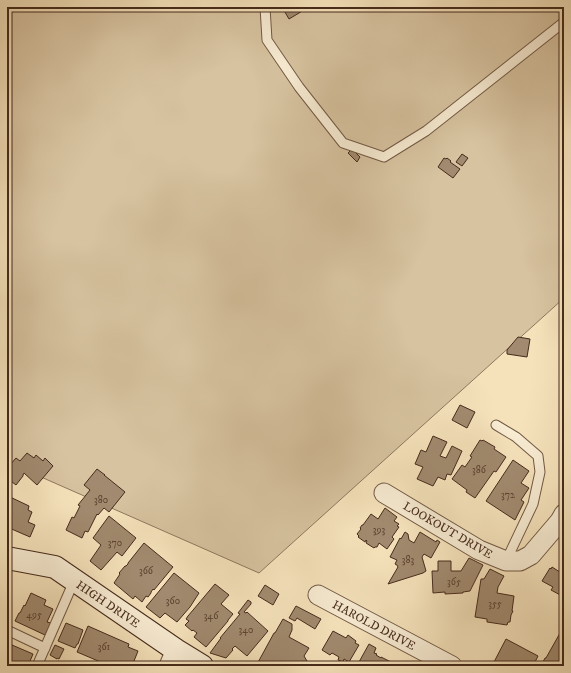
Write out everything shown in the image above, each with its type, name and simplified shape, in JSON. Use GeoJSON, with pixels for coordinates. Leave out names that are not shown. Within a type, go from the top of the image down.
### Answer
{"type":"FeatureCollection","features":[{"type":"Feature","properties":{"kind":"street","name":"LOOKOUT DRIVE"},"geometry":{"type":"LineString","coordinates":[[384,493],[479,550],[506,561],[520,561],[531,555],[560,521],[564,514]]}},
{"type":"Feature","properties":{"kind":"street","name":"HIGH DRIVE"},"geometry":{"type":"LineString","coordinates":[[7,558],[55,567],[173,658],[202,666]]}},
{"type":"Feature","properties":{"kind":"street","name":"HAROLD DRIVE"},"geometry":{"type":"LineString","coordinates":[[318,595],[452,666]]}},
{"type":"Feature","properties":{"kind":"lane"},"geometry":{"type":"LineString","coordinates":[[265,7],[267,40],[299,87],[342,143],[384,157],[426,131],[564,22]]}},
{"type":"Feature","properties":{"kind":"lane"},"geometry":{"type":"LineString","coordinates":[[496,425],[516,437],[538,456],[540,472],[533,504],[506,561]]}},
{"type":"Feature","properties":{"kind":"lane"},"geometry":{"type":"LineString","coordinates":[[37,666],[74,581]]}},
{"type":"Feature","properties":{"kind":"lane"},"geometry":{"type":"LineString","coordinates":[[7,630],[45,648]]}},
{"type":"Feature","properties":{"kind":"shaded area"},"geometry":{"type":"Polygon","coordinates":[[[7,7],[564,7],[564,298],[259,573],[7,462],[7,7]]]}},
{"type":"Feature","properties":{"kind":"building"},"geometry":{"type":"Polygon","coordinates":[[[282,7],[302,7],[304,10],[289,19],[282,7]]]}},
{"type":"Feature","properties":{"kind":"building"},"geometry":{"type":"Polygon","coordinates":[[[352,149],[360,157],[357,162],[348,153],[352,149]]]}},
{"type":"Feature","properties":{"kind":"building"},"geometry":{"type":"Polygon","coordinates":[[[462,154],[468,158],[462,166],[456,162],[462,154]]]}},
{"type":"Feature","properties":{"kind":"building"},"geometry":{"type":"Polygon","coordinates":[[[444,158],[447,158],[460,169],[453,178],[438,167],[444,158]]]}},
{"type":"Feature","properties":{"kind":"building"},"geometry":{"type":"Polygon","coordinates":[[[518,337],[530,339],[527,357],[507,354],[507,350],[518,337]]]}},
{"type":"Feature","properties":{"kind":"building"},"geometry":{"type":"Polygon","coordinates":[[[460,405],[475,412],[467,428],[452,420],[460,405]]]}},
{"type":"Feature","properties":{"kind":"building"},"geometry":{"type":"Polygon","coordinates":[[[433,436],[447,442],[440,456],[446,458],[452,446],[462,451],[451,475],[447,474],[445,480],[438,477],[433,486],[417,479],[423,467],[415,464],[421,450],[426,452],[433,436]]]}},
{"type":"Feature","properties":{"kind":"building"},"geometry":{"type":"Polygon","coordinates":[[[480,440],[483,440],[495,447],[494,449],[506,457],[475,498],[452,479],[462,465],[465,467],[472,457],[470,456],[480,440]]]}},
{"type":"Feature","properties":{"kind":"building"},"geometry":{"type":"Polygon","coordinates":[[[27,453],[34,458],[36,455],[43,461],[45,458],[53,466],[37,485],[24,473],[16,485],[7,478],[7,472],[11,468],[9,466],[16,458],[20,461],[27,453]]]}},
{"type":"Feature","properties":{"kind":"building"},"geometry":{"type":"Polygon","coordinates":[[[513,460],[529,471],[521,483],[529,488],[521,500],[524,502],[515,520],[486,501],[513,460]]]}},
{"type":"Feature","properties":{"kind":"building"},"geometry":{"type":"Polygon","coordinates":[[[97,469],[125,492],[109,512],[104,508],[98,515],[97,514],[88,532],[85,531],[82,538],[66,530],[72,517],[74,518],[80,506],[78,505],[90,490],[84,485],[97,469]]]}},
{"type":"Feature","properties":{"kind":"building"},"geometry":{"type":"Polygon","coordinates":[[[8,496],[29,506],[28,510],[32,512],[28,522],[35,525],[30,537],[7,527],[8,496]]]}},
{"type":"Feature","properties":{"kind":"building"},"geometry":{"type":"Polygon","coordinates":[[[385,508],[397,517],[394,521],[399,524],[397,526],[399,527],[392,537],[394,539],[387,549],[379,543],[377,547],[374,548],[366,543],[366,540],[365,542],[358,537],[359,536],[357,534],[371,514],[378,519],[385,508]]]}},
{"type":"Feature","properties":{"kind":"building"},"geometry":{"type":"Polygon","coordinates":[[[109,516],[136,538],[122,556],[117,552],[101,570],[90,561],[101,545],[93,538],[109,516]]]}},
{"type":"Feature","properties":{"kind":"building"},"geometry":{"type":"Polygon","coordinates":[[[405,532],[408,534],[409,540],[414,543],[420,532],[436,542],[437,540],[440,542],[431,558],[424,554],[422,557],[426,571],[388,584],[398,567],[395,564],[397,560],[390,557],[400,538],[401,539],[405,532]]]}},
{"type":"Feature","properties":{"kind":"building"},"geometry":{"type":"Polygon","coordinates":[[[144,543],[173,567],[142,602],[135,596],[133,599],[114,583],[120,574],[119,573],[144,543]]]}},
{"type":"Feature","properties":{"kind":"building"},"geometry":{"type":"Polygon","coordinates":[[[469,558],[483,565],[470,591],[445,594],[445,592],[433,593],[432,571],[438,571],[438,561],[451,561],[451,571],[461,571],[469,558]]]}},
{"type":"Feature","properties":{"kind":"building"},"geometry":{"type":"Polygon","coordinates":[[[552,567],[563,574],[564,572],[564,597],[551,590],[553,587],[542,581],[552,567]]]}},
{"type":"Feature","properties":{"kind":"building"},"geometry":{"type":"Polygon","coordinates":[[[490,569],[504,576],[498,587],[497,593],[514,596],[513,611],[510,622],[508,622],[507,625],[487,622],[487,619],[475,617],[481,579],[484,579],[490,569]]]}},
{"type":"Feature","properties":{"kind":"building"},"geometry":{"type":"Polygon","coordinates":[[[174,573],[199,593],[190,607],[177,622],[165,613],[160,618],[146,607],[174,573]]]}},
{"type":"Feature","properties":{"kind":"building"},"geometry":{"type":"Polygon","coordinates":[[[215,584],[229,595],[221,604],[233,614],[206,647],[194,637],[197,633],[185,625],[189,621],[186,619],[188,616],[215,584]]]}},
{"type":"Feature","properties":{"kind":"building"},"geometry":{"type":"Polygon","coordinates":[[[265,585],[279,594],[273,605],[258,596],[265,585]]]}},
{"type":"Feature","properties":{"kind":"building"},"geometry":{"type":"Polygon","coordinates":[[[31,593],[46,600],[44,605],[53,609],[47,622],[51,623],[45,635],[15,621],[24,605],[25,606],[31,593]]]}},
{"type":"Feature","properties":{"kind":"building"},"geometry":{"type":"Polygon","coordinates":[[[248,600],[251,604],[244,612],[247,612],[268,631],[247,656],[235,646],[226,658],[210,653],[220,638],[240,614],[238,613],[248,600]]]}},
{"type":"Feature","properties":{"kind":"building"},"geometry":{"type":"Polygon","coordinates":[[[296,606],[321,619],[315,629],[297,618],[295,621],[289,618],[296,606]]]}},
{"type":"Feature","properties":{"kind":"building"},"geometry":{"type":"Polygon","coordinates":[[[283,619],[292,624],[292,630],[289,637],[309,648],[304,656],[307,661],[304,666],[256,666],[274,633],[283,619]]]}},
{"type":"Feature","properties":{"kind":"building"},"geometry":{"type":"Polygon","coordinates":[[[66,623],[83,630],[75,648],[58,641],[66,623]]]}},
{"type":"Feature","properties":{"kind":"building"},"geometry":{"type":"Polygon","coordinates":[[[88,626],[129,644],[128,647],[138,651],[132,666],[120,666],[112,663],[110,666],[77,652],[88,626]]]}},
{"type":"Feature","properties":{"kind":"building"},"geometry":{"type":"Polygon","coordinates":[[[564,626],[564,655],[562,657],[564,658],[564,666],[541,666],[545,658],[564,626]]]}},
{"type":"Feature","properties":{"kind":"building"},"geometry":{"type":"Polygon","coordinates":[[[333,631],[346,638],[348,635],[356,641],[355,643],[359,645],[349,662],[344,659],[343,662],[338,660],[339,657],[332,653],[330,655],[322,650],[333,631]]]}},
{"type":"Feature","properties":{"kind":"building"},"geometry":{"type":"Polygon","coordinates":[[[506,639],[538,656],[533,666],[501,666],[494,662],[506,639]]]}},
{"type":"Feature","properties":{"kind":"building"},"geometry":{"type":"Polygon","coordinates":[[[369,644],[376,648],[374,653],[377,654],[376,655],[399,666],[366,666],[359,662],[369,644]]]}},
{"type":"Feature","properties":{"kind":"building"},"geometry":{"type":"Polygon","coordinates":[[[12,645],[33,654],[28,666],[11,666],[7,664],[7,657],[12,645]]]}},
{"type":"Feature","properties":{"kind":"building"},"geometry":{"type":"Polygon","coordinates":[[[55,645],[64,649],[59,659],[50,655],[55,645]]]}},
{"type":"Feature","properties":{"kind":"building"},"geometry":{"type":"Polygon","coordinates":[[[58,661],[71,666],[56,666],[58,661]]]}}]}
